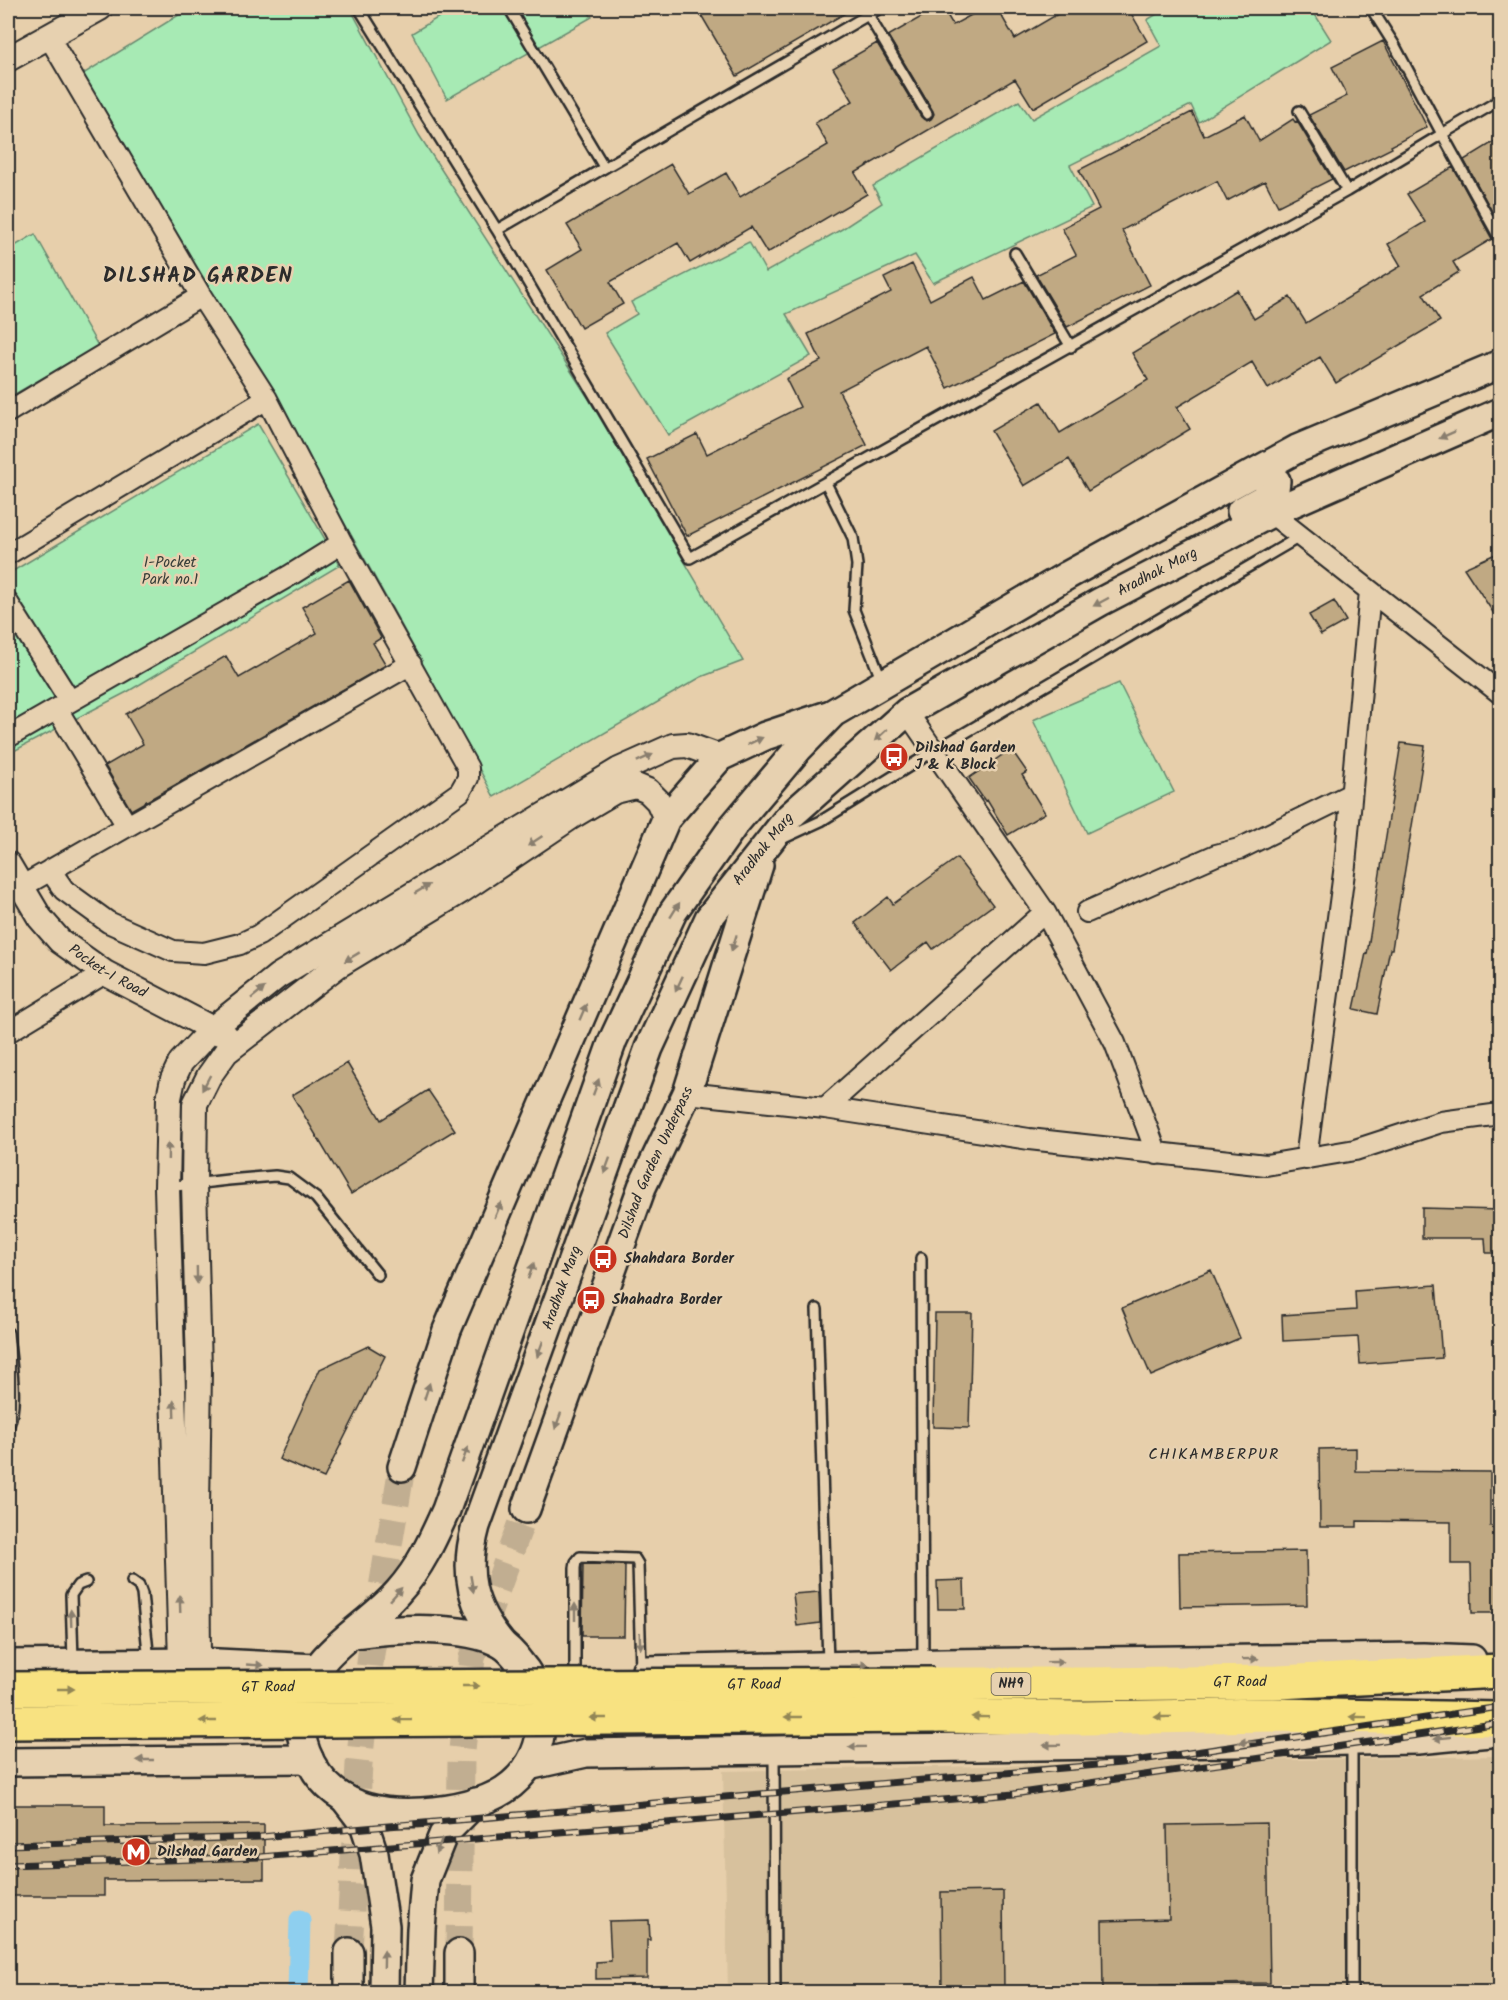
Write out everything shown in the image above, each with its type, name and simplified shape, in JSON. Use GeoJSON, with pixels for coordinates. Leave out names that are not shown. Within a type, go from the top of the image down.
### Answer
{"type":"FeatureCollection","features":[{"type":"Feature","properties":{"kind":"highway","name":"GT Road"},"geometry":{"type":"LineString","coordinates":[[8,1689],[929,1674],[1087,1684],[1279,1682],[1500,1671]]}},
{"type":"Feature","properties":{"kind":"highway","name":"NH9"},"geometry":{"type":"LineString","coordinates":[[8,1722],[935,1716],[1081,1718],[1273,1715],[1500,1719]]}},
{"type":"Feature","properties":{"kind":"main road"},"geometry":{"type":"LineString","coordinates":[[402,1467],[447,1330],[666,819],[720,757],[765,736],[833,713],[1068,575],[1298,449],[1500,364]]}},
{"type":"Feature","properties":{"kind":"main road","name":"Aradhak Marg"},"geometry":{"type":"LineString","coordinates":[[528,1766],[541,1736],[541,1703],[528,1672],[502,1644],[481,1614],[470,1580],[471,1544],[649,1048],[709,918],[788,818],[906,712],[1100,602],[1272,513],[1500,412]]}},
{"type":"Feature","properties":{"kind":"main road"},"geometry":{"type":"LineString","coordinates":[[1218,541],[1233,515],[1266,497],[1275,489],[1276,481],[1271,477],[1253,474]]}},
{"type":"Feature","properties":{"kind":"main road"},"geometry":{"type":"LineString","coordinates":[[384,1992],[385,1926],[374,1854],[364,1824],[344,1798],[324,1782],[309,1759],[301,1733],[301,1706],[309,1680],[327,1655],[377,1614],[399,1592],[434,1539],[613,1040],[673,912],[734,825],[799,748],[833,713]]}},
{"type":"Feature","properties":{"kind":"main road","name":"Dilshad Garden Underpass"},"geometry":{"type":"LineString","coordinates":[[526,1509],[642,1187],[687,1093],[765,847]]}},
{"type":"Feature","properties":{"kind":"main road"},"geometry":{"type":"LineString","coordinates":[[353,1634],[409,1630],[443,1632],[463,1634],[502,1644]]}},
{"type":"Feature","properties":{"kind":"main road","name":"GT Road"},"geometry":{"type":"LineString","coordinates":[[528,1672],[828,1666],[929,1674],[1423,1657],[1500,1660]]}},
{"type":"Feature","properties":{"kind":"main road","name":"GT Road"},"geometry":{"type":"LineString","coordinates":[[8,1664],[190,1662],[316,1668]]}},
{"type":"Feature","properties":{"kind":"main road"},"geometry":{"type":"LineString","coordinates":[[344,1798],[371,1809],[435,1811],[491,1797],[518,1779],[528,1766],[586,1753],[1418,1740],[1500,1732]]}},
{"type":"Feature","properties":{"kind":"main road"},"geometry":{"type":"LineString","coordinates":[[8,1762],[309,1759]]}},
{"type":"Feature","properties":{"kind":"main road"},"geometry":{"type":"LineString","coordinates":[[419,1992],[425,1880],[443,1835],[476,1802]]}},
{"type":"Feature","properties":{"kind":"main road"},"geometry":{"type":"LineString","coordinates":[[349,1952],[349,1992]]}},
{"type":"Feature","properties":{"kind":"main road"},"geometry":{"type":"LineString","coordinates":[[459,1953],[459,1992]]}},
{"type":"Feature","properties":{"kind":"street"},"geometry":{"type":"LineString","coordinates":[[8,59],[100,8]]}},
{"type":"Feature","properties":{"kind":"street"},"geometry":{"type":"LineString","coordinates":[[49,37],[201,296],[267,399],[342,543],[468,768],[468,778],[460,792],[259,935],[240,944],[204,953],[173,951],[108,922],[64,890],[50,870]]}},
{"type":"Feature","properties":{"kind":"street"},"geometry":{"type":"LineString","coordinates":[[8,412],[201,296]]}},
{"type":"Feature","properties":{"kind":"street"},"geometry":{"type":"LineString","coordinates":[[8,554],[267,399]]}},
{"type":"Feature","properties":{"kind":"street"},"geometry":{"type":"LineString","coordinates":[[1272,513],[1500,693]]}},
{"type":"Feature","properties":{"kind":"street"},"geometry":{"type":"LineString","coordinates":[[8,737],[289,576],[342,543]]}},
{"type":"Feature","properties":{"kind":"street"},"geometry":{"type":"LineString","coordinates":[[1306,1159],[1344,866],[1370,591]]}},
{"type":"Feature","properties":{"kind":"street"},"geometry":{"type":"LineString","coordinates":[[8,603],[127,826]]}},
{"type":"Feature","properties":{"kind":"street"},"geometry":{"type":"LineString","coordinates":[[21,886],[411,664]]}},
{"type":"Feature","properties":{"kind":"street"},"geometry":{"type":"LineString","coordinates":[[906,712],[1046,912],[1115,1043],[1156,1154]]}},
{"type":"Feature","properties":{"kind":"street"},"geometry":{"type":"LineString","coordinates":[[190,1662],[167,1187],[169,1098],[173,1079],[181,1062],[212,1029],[278,976],[370,933],[623,779],[673,746],[687,745],[720,757]]}},
{"type":"Feature","properties":{"kind":"street"},"geometry":{"type":"LineString","coordinates":[[623,779],[648,791],[658,801],[666,819]]}},
{"type":"Feature","properties":{"kind":"street"},"geometry":{"type":"LineString","coordinates":[[1087,912],[1216,855],[1239,849],[1351,794]]}},
{"type":"Feature","properties":{"kind":"street","name":"Pocket-I Road"},"geometry":{"type":"LineString","coordinates":[[8,864],[40,918],[60,941],[105,973],[239,1041]]}},
{"type":"Feature","properties":{"kind":"street"},"geometry":{"type":"LineString","coordinates":[[825,1108],[1046,912]]}},
{"type":"Feature","properties":{"kind":"street"},"geometry":{"type":"LineString","coordinates":[[190,1662],[197,1509],[199,1369],[194,1185],[195,1104],[214,1068],[226,1052],[337,966],[370,933]]}},
{"type":"Feature","properties":{"kind":"street"},"geometry":{"type":"LineString","coordinates":[[8,1032],[105,973]]}},
{"type":"Feature","properties":{"kind":"street"},"geometry":{"type":"LineString","coordinates":[[687,1093],[825,1108],[1029,1139],[1266,1165],[1354,1150],[1441,1122],[1500,1114]]}},
{"type":"Feature","properties":{"kind":"lane"},"geometry":{"type":"LineString","coordinates":[[359,8],[497,230],[690,558],[1347,191],[1500,100]]}},
{"type":"Feature","properties":{"kind":"lane"},"geometry":{"type":"LineString","coordinates":[[509,8],[604,167]]}},
{"type":"Feature","properties":{"kind":"lane"},"geometry":{"type":"LineString","coordinates":[[497,230],[866,11],[880,8]]}},
{"type":"Feature","properties":{"kind":"lane"},"geometry":{"type":"LineString","coordinates":[[1371,8],[1395,46],[1500,239]]}},
{"type":"Feature","properties":{"kind":"lane"},"geometry":{"type":"LineString","coordinates":[[866,11],[927,114]]}},
{"type":"Feature","properties":{"kind":"lane"},"geometry":{"type":"LineString","coordinates":[[1299,111],[1347,191]]}},
{"type":"Feature","properties":{"kind":"lane"},"geometry":{"type":"LineString","coordinates":[[1015,253],[1071,346]]}},
{"type":"Feature","properties":{"kind":"lane"},"geometry":{"type":"LineString","coordinates":[[826,483],[853,538],[857,565],[854,610],[883,684]]}},
{"type":"Feature","properties":{"kind":"lane"},"geometry":{"type":"LineString","coordinates":[[765,847],[821,821],[934,751],[1300,536]]}},
{"type":"Feature","properties":{"kind":"lane"},"geometry":{"type":"LineString","coordinates":[[167,1187],[228,1179],[275,1176],[289,1178],[316,1198],[378,1275]]}},
{"type":"Feature","properties":{"kind":"lane"},"geometry":{"type":"LineString","coordinates":[[921,1258],[929,1674]]}},
{"type":"Feature","properties":{"kind":"lane"},"geometry":{"type":"LineString","coordinates":[[817,1309],[828,1666]]}},
{"type":"Feature","properties":{"kind":"lane"},"geometry":{"type":"LineString","coordinates":[[8,1333],[12,1396],[11,1418],[8,1427]]}},
{"type":"Feature","properties":{"kind":"lane"},"geometry":{"type":"LineString","coordinates":[[574,1671],[575,1568],[580,1557],[635,1558],[638,1564],[641,1670]]}},
{"type":"Feature","properties":{"kind":"lane"},"geometry":{"type":"LineString","coordinates":[[132,1581],[139,1586],[142,1593],[149,1662]]}},
{"type":"Feature","properties":{"kind":"lane"},"geometry":{"type":"LineString","coordinates":[[73,1663],[71,1595],[78,1585],[86,1582]]}},
{"type":"Feature","properties":{"kind":"lane"},"geometry":{"type":"LineString","coordinates":[[1352,1741],[1352,1992]]}},
{"type":"Feature","properties":{"kind":"lane"},"geometry":{"type":"LineString","coordinates":[[774,1749],[775,1992]]}},
{"type":"Feature","properties":{"kind":"shaded area"},"geometry":{"type":"Polygon","coordinates":[[[1500,1756],[1500,1992],[728,1992],[723,1771],[1500,1756]]]}},
{"type":"Feature","properties":{"kind":"green space"},"geometry":{"type":"Polygon","coordinates":[[[190,8],[350,8],[419,135],[589,399],[743,661],[701,677],[494,797],[344,523],[83,74],[190,8]]]}},
{"type":"Feature","properties":{"kind":"green space"},"geometry":{"type":"Polygon","coordinates":[[[454,8],[585,8],[592,17],[447,99],[412,33],[454,8]]]}},
{"type":"Feature","properties":{"kind":"green space"},"geometry":{"type":"Polygon","coordinates":[[[1167,8],[1311,8],[1331,40],[1199,122],[1191,105],[1070,165],[1092,207],[933,283],[915,255],[786,314],[811,356],[668,435],[605,333],[637,314],[631,302],[749,242],[766,272],[842,229],[882,203],[873,186],[1019,101],[1032,119],[1161,46],[1147,20],[1167,8]]]}},
{"type":"Feature","properties":{"kind":"green space"},"geometry":{"type":"Polygon","coordinates":[[[35,234],[98,346],[8,398],[8,250],[35,234]]]}},
{"type":"Feature","properties":{"kind":"green space","name":"I-Pocket Park no.1"},"geometry":{"type":"Polygon","coordinates":[[[258,424],[340,565],[127,692],[8,754],[8,574],[258,424]]]}},
{"type":"Feature","properties":{"kind":"green space"},"geometry":{"type":"Polygon","coordinates":[[[1119,683],[1174,792],[1087,833],[1033,720],[1119,683]]]}},
{"type":"Feature","properties":{"kind":"building"},"geometry":{"type":"Polygon","coordinates":[[[697,8],[854,8],[737,76],[697,8]]]}},
{"type":"Feature","properties":{"kind":"building"},"geometry":{"type":"Polygon","coordinates":[[[937,8],[943,8],[953,25],[984,8],[997,8],[1015,39],[1068,8],[1128,8],[1147,41],[1033,108],[1015,79],[855,173],[867,194],[767,253],[751,227],[690,263],[678,243],[610,282],[623,304],[581,328],[547,270],[582,249],[567,225],[671,164],[689,194],[726,173],[740,197],[828,145],[815,123],[853,101],[833,68],[877,43],[921,117],[927,121],[931,119],[933,111],[888,36],[937,8]]]}},
{"type":"Feature","properties":{"kind":"building"},"geometry":{"type":"Polygon","coordinates":[[[1383,41],[1427,127],[1344,172],[1309,115],[1347,96],[1332,67],[1383,41]]]}},
{"type":"Feature","properties":{"kind":"building"},"geometry":{"type":"Polygon","coordinates":[[[1192,112],[1204,136],[1245,115],[1259,141],[1293,119],[1297,121],[1332,179],[1278,206],[1265,181],[1227,201],[1217,181],[1122,230],[1150,285],[1067,327],[1036,275],[1076,255],[1062,228],[1099,209],[1079,170],[1192,112]]]}},
{"type":"Feature","properties":{"kind":"building"},"geometry":{"type":"Polygon","coordinates":[[[1500,138],[1500,226],[1464,160],[1500,138]]]}},
{"type":"Feature","properties":{"kind":"building"},"geometry":{"type":"Polygon","coordinates":[[[1453,167],[1492,239],[1453,262],[1459,272],[1423,294],[1440,321],[1336,383],[1320,357],[1268,389],[1252,362],[1177,407],[1190,429],[1088,491],[1069,459],[1024,486],[991,431],[1041,402],[1060,433],[1148,380],[1132,353],[1237,290],[1254,319],[1290,297],[1306,323],[1401,266],[1388,244],[1425,222],[1407,194],[1453,167]]]}},
{"type":"Feature","properties":{"kind":"building"},"geometry":{"type":"Polygon","coordinates":[[[912,264],[930,300],[974,277],[986,300],[1024,281],[1055,334],[948,388],[926,346],[839,391],[867,445],[687,536],[647,459],[697,434],[707,454],[800,407],[786,379],[821,361],[808,334],[891,292],[884,278],[912,264]]]}},
{"type":"Feature","properties":{"kind":"building"},"geometry":{"type":"Polygon","coordinates":[[[1500,552],[1500,623],[1464,568],[1500,552]]]}},
{"type":"Feature","properties":{"kind":"building"},"geometry":{"type":"Polygon","coordinates":[[[349,580],[381,638],[373,643],[386,665],[131,810],[105,766],[143,744],[126,714],[226,656],[239,678],[317,633],[302,607],[349,580]]]}},
{"type":"Feature","properties":{"kind":"building"},"geometry":{"type":"Polygon","coordinates":[[[1334,601],[1346,621],[1321,635],[1309,615],[1334,601]]]}},
{"type":"Feature","properties":{"kind":"building"},"geometry":{"type":"Polygon","coordinates":[[[1401,743],[1425,746],[1392,949],[1390,949],[1377,1014],[1354,1009],[1367,954],[1401,743]]]}},
{"type":"Feature","properties":{"kind":"building"},"geometry":{"type":"Polygon","coordinates":[[[1011,749],[1027,772],[1022,775],[1045,813],[1008,835],[987,800],[985,801],[969,778],[1011,749]]]}},
{"type":"Feature","properties":{"kind":"building"},"geometry":{"type":"Polygon","coordinates":[[[957,858],[993,905],[933,949],[928,942],[891,970],[855,923],[888,897],[893,904],[957,858]]]}},
{"type":"Feature","properties":{"kind":"building"},"geometry":{"type":"Polygon","coordinates":[[[347,1063],[381,1120],[428,1090],[455,1130],[351,1194],[292,1095],[347,1063]]]}},
{"type":"Feature","properties":{"kind":"building"},"geometry":{"type":"Polygon","coordinates":[[[1422,1208],[1500,1210],[1500,1253],[1486,1253],[1485,1238],[1422,1238],[1422,1208]]]}},
{"type":"Feature","properties":{"kind":"building"},"geometry":{"type":"Polygon","coordinates":[[[1211,1270],[1240,1338],[1151,1376],[1122,1308],[1211,1270]]]}},
{"type":"Feature","properties":{"kind":"building"},"geometry":{"type":"Polygon","coordinates":[[[1436,1285],[1442,1358],[1360,1364],[1358,1337],[1283,1341],[1282,1315],[1356,1310],[1355,1291],[1436,1285]]]}},
{"type":"Feature","properties":{"kind":"building"},"geometry":{"type":"Polygon","coordinates":[[[935,1313],[972,1313],[969,1428],[933,1427],[935,1313]]]}},
{"type":"Feature","properties":{"kind":"building"},"geometry":{"type":"Polygon","coordinates":[[[368,1346],[385,1356],[324,1478],[279,1459],[320,1369],[368,1346]]]}},
{"type":"Feature","properties":{"kind":"building"},"geometry":{"type":"Polygon","coordinates":[[[1356,1448],[1356,1471],[1490,1472],[1490,1526],[1499,1526],[1500,1531],[1500,1613],[1472,1613],[1471,1564],[1451,1564],[1451,1522],[1357,1521],[1357,1527],[1320,1527],[1319,1449],[1356,1448]]]}},
{"type":"Feature","properties":{"kind":"building"},"geometry":{"type":"Polygon","coordinates":[[[1306,1551],[1307,1605],[1180,1607],[1179,1553],[1306,1551]]]}},
{"type":"Feature","properties":{"kind":"building"},"geometry":{"type":"Polygon","coordinates":[[[583,1564],[625,1565],[624,1636],[582,1636],[583,1564]]]}},
{"type":"Feature","properties":{"kind":"building"},"geometry":{"type":"Polygon","coordinates":[[[964,1580],[965,1609],[938,1609],[937,1581],[964,1580]]]}},
{"type":"Feature","properties":{"kind":"building"},"geometry":{"type":"Polygon","coordinates":[[[819,1592],[820,1623],[797,1626],[793,1594],[819,1592]]]}},
{"type":"Feature","properties":{"kind":"building","name":"Dilshad Garden"},"geometry":{"type":"Polygon","coordinates":[[[8,1805],[105,1805],[105,1826],[264,1825],[264,1879],[104,1880],[104,1896],[8,1896],[8,1805]]]}},
{"type":"Feature","properties":{"kind":"building"},"geometry":{"type":"Polygon","coordinates":[[[1267,1823],[1270,1983],[1160,1985],[1160,1992],[1103,1992],[1102,1921],[1169,1919],[1167,1825],[1267,1823]]]}},
{"type":"Feature","properties":{"kind":"building"},"geometry":{"type":"Polygon","coordinates":[[[1003,1891],[1004,1992],[942,1992],[941,1892],[1003,1891]]]}},
{"type":"Feature","properties":{"kind":"building"},"geometry":{"type":"Polygon","coordinates":[[[649,1920],[647,1978],[596,1979],[596,1962],[611,1961],[609,1921],[649,1920]]]}},
{"type":"Feature","properties":{"kind":"waterway"},"geometry":{"type":"LineString","coordinates":[[298,1992],[300,1920]]}},
{"type":"Feature","properties":{"kind":"tunnel"},"geometry":{"type":"LineString","coordinates":[[349,1952],[359,1764],[371,1654],[402,1467]]}},
{"type":"Feature","properties":{"kind":"tunnel"},"geometry":{"type":"LineString","coordinates":[[459,1953],[461,1759],[472,1658],[526,1509]]}},
{"type":"Feature","properties":{"kind":"railway"},"geometry":{"type":"LineString","coordinates":[[8,1845],[260,1837],[1121,1763],[1500,1707]]}},
{"type":"Feature","properties":{"kind":"railway"},"geometry":{"type":"LineString","coordinates":[[8,1865],[260,1857],[1014,1794],[1500,1723]]}},
{"type":"Feature","properties":{"kind":"place","name":"Dilshad Garden J & K Block"},"geometry":{"type":"Point","coordinates":[894,757]}},
{"type":"Feature","properties":{"kind":"place","name":"Shahdara Border"},"geometry":{"type":"Point","coordinates":[603,1259]}},
{"type":"Feature","properties":{"kind":"place","name":"Shahadra Border"},"geometry":{"type":"Point","coordinates":[591,1300]}},
{"type":"Feature","properties":{"kind":"place","name":"Dilshad Garden"},"geometry":{"type":"Point","coordinates":[136,1852]}},
{"type":"Feature","properties":{"kind":"district","name":"DILSHAD GARDEN"},"geometry":{"type":"Point","coordinates":[198,276]}},
{"type":"Feature","properties":{"kind":"district","name":"CHIKAMBERPUR"},"geometry":{"type":"Point","coordinates":[1214,1454]}}]}
